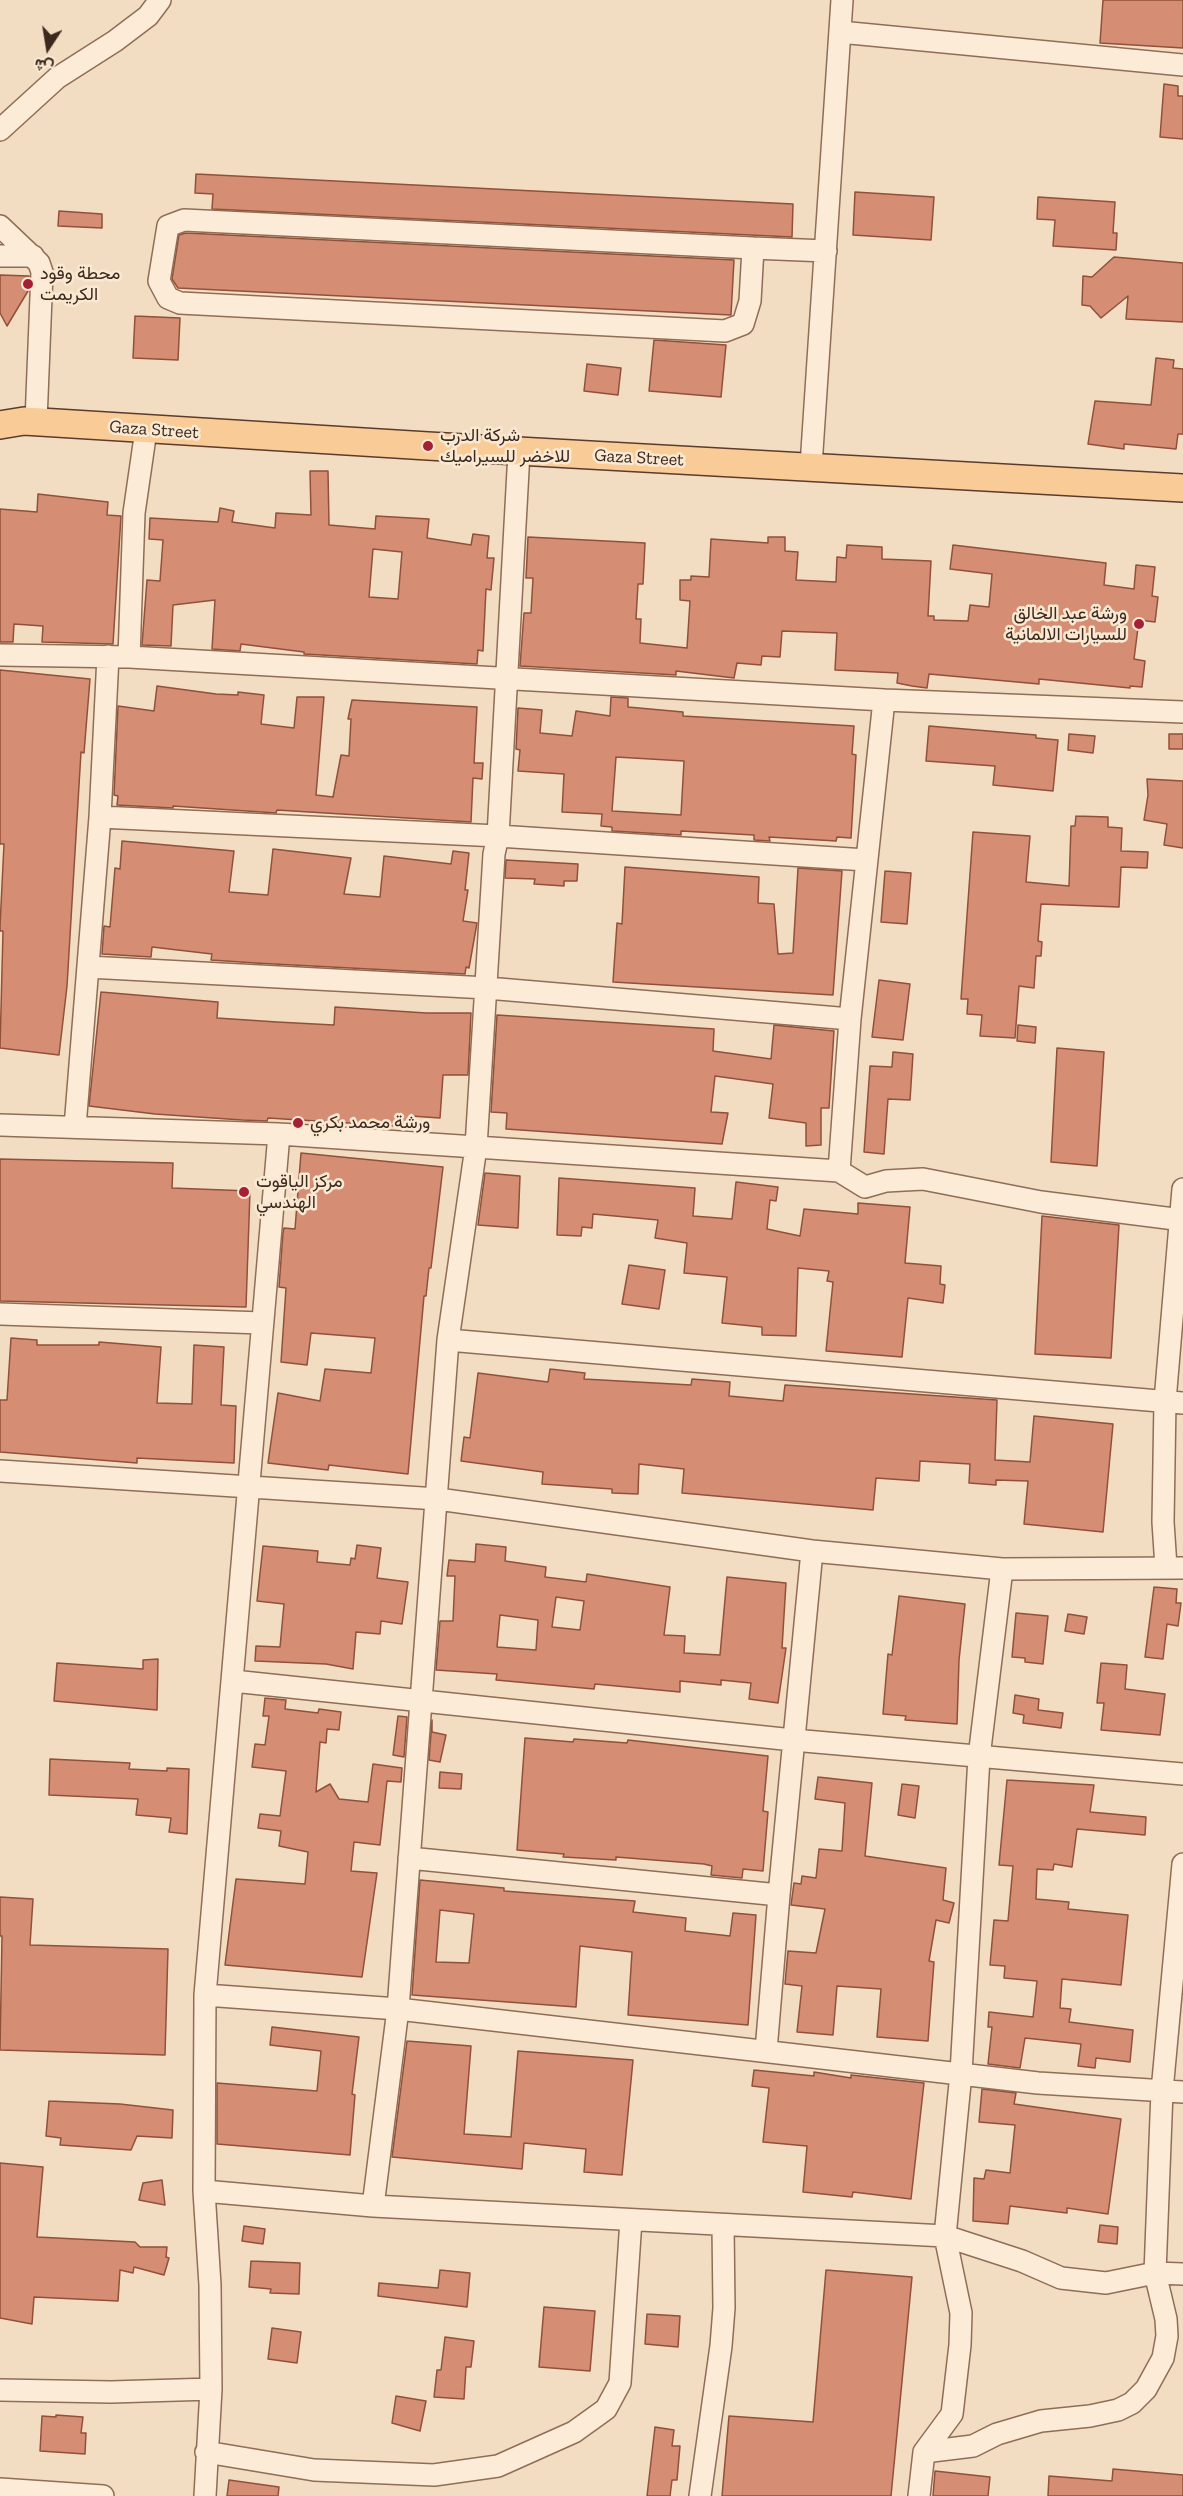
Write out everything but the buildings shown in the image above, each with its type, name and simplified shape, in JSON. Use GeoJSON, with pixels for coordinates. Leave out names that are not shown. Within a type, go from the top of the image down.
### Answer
{"type":"FeatureCollection","features":[{"type":"Feature","properties":{"kind":"main road","name":"Gaza Street"},"geometry":{"type":"LineString","coordinates":[[11,417],[146,430],[1183,488]]}},
{"type":"Feature","properties":{"kind":"street"},"geometry":{"type":"LineString","coordinates":[[0,130],[57,78],[115,41],[148,16],[160,0]]}},
{"type":"Feature","properties":{"kind":"street"},"geometry":{"type":"LineString","coordinates":[[811,466],[842,0]]}},
{"type":"Feature","properties":{"kind":"street"},"geometry":{"type":"LineString","coordinates":[[840,32],[1183,65]]}},
{"type":"Feature","properties":{"kind":"street"},"geometry":{"type":"LineString","coordinates":[[753,248],[750,301],[743,324],[725,331],[180,303],[168,297],[159,281],[168,226],[184,219],[825,251]]}},
{"type":"Feature","properties":{"kind":"street"},"geometry":{"type":"LineString","coordinates":[[0,226],[33,256],[42,272],[11,417]]}},
{"type":"Feature","properties":{"kind":"street"},"geometry":{"type":"LineString","coordinates":[[0,256],[33,256]]}},
{"type":"Feature","properties":{"kind":"street"},"geometry":{"type":"LineString","coordinates":[[129,657],[134,513],[146,430]]}},
{"type":"Feature","properties":{"kind":"street"},"geometry":{"type":"LineString","coordinates":[[372,2206],[398,2009],[438,1498],[448,1340],[476,1147],[494,854],[498,836],[519,452]]}},
{"type":"Feature","properties":{"kind":"street"},"geometry":{"type":"LineString","coordinates":[[0,655],[129,657],[884,700],[1183,712]]}},
{"type":"Feature","properties":{"kind":"street"},"geometry":{"type":"LineString","coordinates":[[75,1128],[100,817],[108,656]]}},
{"type":"Feature","properties":{"kind":"street"},"geometry":{"type":"LineString","coordinates":[[839,1171],[850,1019],[884,700]]}},
{"type":"Feature","properties":{"kind":"street"},"geometry":{"type":"LineString","coordinates":[[100,817],[498,836],[866,860]]}},
{"type":"Feature","properties":{"kind":"street"},"geometry":{"type":"LineString","coordinates":[[88,967],[487,988],[850,1019]]}},
{"type":"Feature","properties":{"kind":"street"},"geometry":{"type":"LineString","coordinates":[[0,1125],[279,1134],[839,1171],[865,1186],[886,1181],[922,1179],[1041,1202],[1182,1220]]}},
{"type":"Feature","properties":{"kind":"street"},"geometry":{"type":"LineString","coordinates":[[205,2496],[211,2389],[210,2285],[204,2191],[205,1995],[279,1134]]}},
{"type":"Feature","properties":{"kind":"street"},"geometry":{"type":"LineString","coordinates":[[0,1472],[438,1498],[812,1551],[1002,1569],[1174,1567],[1162,1522],[1174,1402],[1183,1190]]}},
{"type":"Feature","properties":{"kind":"street"},"geometry":{"type":"LineString","coordinates":[[0,1314],[262,1323]]}},
{"type":"Feature","properties":{"kind":"street"},"geometry":{"type":"LineString","coordinates":[[448,1340],[1174,1402]]}},
{"type":"Feature","properties":{"kind":"street"},"geometry":{"type":"LineString","coordinates":[[766,2051],[778,1894],[812,1551]]}},
{"type":"Feature","properties":{"kind":"street"},"geometry":{"type":"LineString","coordinates":[[919,2496],[924,2452],[952,2414],[960,2345],[961,2313],[945,2236],[961,2073],[979,1757],[1002,1569]]}},
{"type":"Feature","properties":{"kind":"street"},"geometry":{"type":"LineString","coordinates":[[233,1681],[793,1740],[1183,1774]]}},
{"type":"Feature","properties":{"kind":"street"},"geometry":{"type":"LineString","coordinates":[[409,1858],[778,1894]]}},
{"type":"Feature","properties":{"kind":"street"},"geometry":{"type":"LineString","coordinates":[[924,2452],[973,2446],[1020,2426],[1041,2421],[1090,2416],[1118,2410],[1132,2403],[1155,2376],[1164,2358],[1167,2336],[1155,2273],[1173,2091],[1183,1864]]}},
{"type":"Feature","properties":{"kind":"street"},"geometry":{"type":"LineString","coordinates":[[205,1995],[398,2009],[1038,2083],[1173,2091]]}},
{"type":"Feature","properties":{"kind":"street"},"geometry":{"type":"LineString","coordinates":[[204,2191],[372,2206],[945,2236],[1022,2261],[1061,2278],[1106,2283],[1155,2273],[1183,2274]]}},
{"type":"Feature","properties":{"kind":"street"},"geometry":{"type":"LineString","coordinates":[[207,2452],[314,2470],[434,2475],[498,2466],[574,2432],[606,2409],[620,2383],[631,2220]]}},
{"type":"Feature","properties":{"kind":"street"},"geometry":{"type":"LineString","coordinates":[[700,2496],[721,2346],[724,2308],[723,2226]]}},
{"type":"Feature","properties":{"kind":"street"},"geometry":{"type":"LineString","coordinates":[[0,2390],[122,2392],[211,2389]]}},
{"type":"Feature","properties":{"kind":"street"},"geometry":{"type":"LineString","coordinates":[[0,2489],[103,2496]]}},
{"type":"Feature","properties":{"kind":"place","name":"محطة وقود الكريمت"},"geometry":{"type":"Point","coordinates":[28,284]}},
{"type":"Feature","properties":{"kind":"place","name":"شركة الدرب للاخضر للسيراميك"},"geometry":{"type":"Point","coordinates":[428,446]}},
{"type":"Feature","properties":{"kind":"place","name":"ورشة عبد الخالق للسيارات الالمانية"},"geometry":{"type":"Point","coordinates":[1139,624]}},
{"type":"Feature","properties":{"kind":"place","name":"ورشة محمد بكري"},"geometry":{"type":"Point","coordinates":[298,1123]}},
{"type":"Feature","properties":{"kind":"place","name":"مركز الياقوت الهندسي"},"geometry":{"type":"Point","coordinates":[244,1192]}}]}
